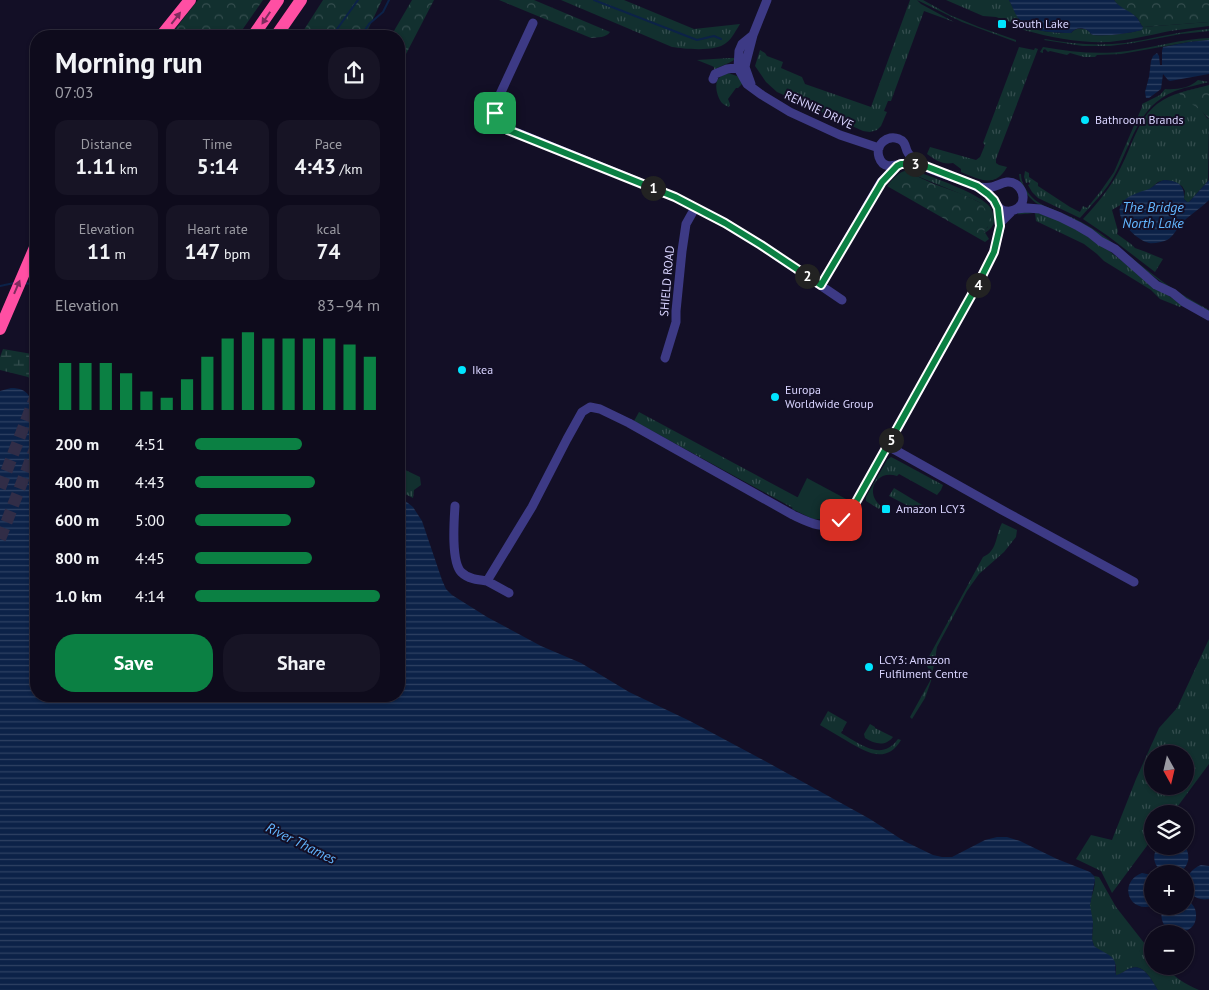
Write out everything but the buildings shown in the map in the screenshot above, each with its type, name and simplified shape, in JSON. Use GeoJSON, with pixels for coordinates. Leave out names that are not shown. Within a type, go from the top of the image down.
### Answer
{"type":"FeatureCollection","features":[{"type":"Feature","properties":{"kind":"highway"},"geometry":{"type":"LineString","coordinates":[[166,30],[190,0]]}},
{"type":"Feature","properties":{"kind":"highway"},"geometry":{"type":"LineString","coordinates":[[258,30],[278,0]]}},
{"type":"Feature","properties":{"kind":"highway"},"geometry":{"type":"LineString","coordinates":[[280,30],[301,0]]}},
{"type":"Feature","properties":{"kind":"highway"},"geometry":{"type":"LineString","coordinates":[[0,329],[30,259]]}},
{"type":"Feature","properties":{"kind":"street"},"geometry":{"type":"LineString","coordinates":[[713,79],[715,74],[727,69],[742,67],[739,51],[742,44],[754,35],[767,0]]}},
{"type":"Feature","properties":{"kind":"street"},"geometry":{"type":"LineString","coordinates":[[533,23],[496,103],[495,113],[499,123],[508,130],[662,192],[725,223],[842,300]]}},
{"type":"Feature","properties":{"kind":"street","name":"RENNIE DRIVE"},"geometry":{"type":"LineString","coordinates":[[742,67],[745,82],[790,112],[840,135],[879,148]]}},
{"type":"Feature","properties":{"kind":"street"},"geometry":{"type":"LineString","coordinates":[[882,182],[879,148],[886,139],[896,138],[904,143],[908,152],[920,164]]}},
{"type":"Feature","properties":{"kind":"street"},"geometry":{"type":"LineString","coordinates":[[821,285],[882,182],[905,161],[908,152]]}},
{"type":"Feature","properties":{"kind":"street"},"geometry":{"type":"LineString","coordinates":[[881,160],[888,166],[920,164],[977,186],[1005,211],[1028,208],[1040,209],[1060,217],[1115,249],[1156,285],[1173,293],[1184,302],[1209,316]]}},
{"type":"Feature","properties":{"kind":"street"},"geometry":{"type":"LineString","coordinates":[[1000,226],[994,192],[1002,183],[1012,182],[1019,186],[1023,194],[1040,209]]}},
{"type":"Feature","properties":{"kind":"street"},"geometry":{"type":"LineString","coordinates":[[977,186],[999,186]]}},
{"type":"Feature","properties":{"kind":"street"},"geometry":{"type":"LineString","coordinates":[[487,581],[532,507],[566,439],[582,412],[590,408],[600,409],[629,423],[793,515],[816,525],[834,524],[848,514],[980,280],[994,252],[1001,222],[1022,202],[1023,194]]}},
{"type":"Feature","properties":{"kind":"street","name":"SHIELD ROAD"},"geometry":{"type":"LineString","coordinates":[[665,358],[676,322],[686,224],[695,208]]}},
{"type":"Feature","properties":{"kind":"street"},"geometry":{"type":"LineString","coordinates":[[888,446],[1134,582]]}},
{"type":"Feature","properties":{"kind":"street"},"geometry":{"type":"LineString","coordinates":[[455,506],[454,542],[456,563],[461,572],[472,578],[487,581],[509,594]]}},
{"type":"Feature","properties":{"kind":"green space"},"geometry":{"type":"Polygon","coordinates":[[[198,0],[263,0],[242,30],[175,30],[198,0]]]}},
{"type":"Feature","properties":{"kind":"green space"},"geometry":{"type":"Polygon","coordinates":[[[323,0],[382,0],[368,30],[304,30],[323,0]]]}},
{"type":"Feature","properties":{"kind":"green space"},"geometry":{"type":"Polygon","coordinates":[[[412,0],[434,0],[406,54],[405,30],[394,30],[412,0]]]}},
{"type":"Feature","properties":{"kind":"green space"},"geometry":{"type":"Polygon","coordinates":[[[499,0],[534,0],[610,32],[604,36],[591,38],[499,0]]]}},
{"type":"Feature","properties":{"kind":"green space"},"geometry":{"type":"Polygon","coordinates":[[[561,0],[624,0],[694,29],[740,24],[730,39],[721,46],[700,49],[678,48],[561,0]]]}},
{"type":"Feature","properties":{"kind":"green space"},"geometry":{"type":"Polygon","coordinates":[[[910,0],[917,0],[954,22],[924,11],[891,101],[888,101],[884,111],[887,112],[881,126],[877,130],[863,131],[777,92],[766,82],[755,66],[760,50],[767,56],[783,62],[781,68],[802,77],[805,84],[871,107],[910,0]]]}},
{"type":"Feature","properties":{"kind":"green space"},"geometry":{"type":"Polygon","coordinates":[[[917,0],[923,0],[950,15],[1016,40],[1016,42],[962,22],[917,0]]]}},
{"type":"Feature","properties":{"kind":"green space"},"geometry":{"type":"Polygon","coordinates":[[[946,0],[1009,0],[1018,17],[1025,25],[1037,30],[1051,32],[1071,33],[1081,29],[1087,30],[1093,35],[1105,35],[1141,30],[1143,27],[1209,22],[1209,26],[1109,42],[1077,41],[1020,29],[1010,22],[996,17],[983,16],[946,0]]]}},
{"type":"Feature","properties":{"kind":"green space"},"geometry":{"type":"Polygon","coordinates":[[[1114,0],[1209,0],[1209,22],[1143,27],[1136,17],[1114,0]]]}},
{"type":"Feature","properties":{"kind":"green space"},"geometry":{"type":"Polygon","coordinates":[[[1209,29],[1209,31],[1110,46],[1083,46],[1044,40],[1085,44],[1115,44],[1209,29]]]}},
{"type":"Feature","properties":{"kind":"green space"},"geometry":{"type":"Polygon","coordinates":[[[1209,38],[1209,40],[1121,54],[1097,55],[1095,57],[1048,52],[1045,49],[1043,53],[1040,52],[1043,47],[1106,53],[1209,38]]]}},
{"type":"Feature","properties":{"kind":"green space"},"geometry":{"type":"Polygon","coordinates":[[[1019,47],[1038,49],[996,159],[996,163],[1007,167],[1002,174],[992,180],[980,179],[961,172],[961,169],[953,163],[939,162],[927,154],[930,147],[976,160],[980,157],[985,145],[983,143],[1019,47]]]}},
{"type":"Feature","properties":{"kind":"green space"},"geometry":{"type":"Polygon","coordinates":[[[734,58],[734,60],[714,70],[714,67],[697,60],[734,58]]]}},
{"type":"Feature","properties":{"kind":"green space"},"geometry":{"type":"Polygon","coordinates":[[[728,73],[737,76],[743,83],[736,88],[728,99],[729,107],[720,100],[716,86],[718,79],[728,73]]]}},
{"type":"Feature","properties":{"kind":"green space"},"geometry":{"type":"Polygon","coordinates":[[[1198,80],[1209,82],[1175,91],[1152,106],[1137,127],[1111,182],[1080,218],[1038,198],[1028,185],[1030,184],[1029,182],[1026,183],[1025,171],[1029,173],[1029,177],[1038,183],[1038,186],[1070,207],[1080,212],[1083,206],[1087,208],[1114,172],[1142,104],[1160,95],[1165,89],[1183,88],[1198,80]]]}},
{"type":"Feature","properties":{"kind":"green space"},"geometry":{"type":"Polygon","coordinates":[[[1209,85],[1209,119],[1179,93],[1209,85]]]}},
{"type":"Feature","properties":{"kind":"green space"},"geometry":{"type":"Polygon","coordinates":[[[1207,86],[1180,93],[1209,119],[1208,181],[1189,202],[1184,199],[1185,191],[1182,186],[1165,180],[1158,182],[1150,189],[1130,197],[1112,210],[1118,231],[1117,234],[1135,248],[1163,259],[1155,272],[1083,219],[1113,181],[1140,125],[1150,110],[1169,97],[1181,92],[1207,86]]]}},
{"type":"Feature","properties":{"kind":"green space"},"geometry":{"type":"Polygon","coordinates":[[[908,170],[916,171],[956,186],[976,196],[991,208],[994,217],[992,226],[985,233],[984,230],[988,227],[981,203],[913,174],[887,186],[899,174],[908,170]]]}},
{"type":"Feature","properties":{"kind":"green space"},"geometry":{"type":"Polygon","coordinates":[[[912,174],[981,203],[991,218],[991,223],[984,231],[989,239],[985,242],[887,186],[912,174]]]}},
{"type":"Feature","properties":{"kind":"green space"},"geometry":{"type":"Polygon","coordinates":[[[1019,174],[1021,174],[1027,192],[1032,198],[1098,232],[1158,278],[1179,293],[1209,310],[1209,312],[1169,288],[1099,235],[1036,203],[1024,190],[1019,174]]]}},
{"type":"Feature","properties":{"kind":"green space"},"geometry":{"type":"Polygon","coordinates":[[[1020,212],[1035,212],[1076,229],[1108,250],[1182,305],[1180,307],[1160,299],[1151,290],[1104,261],[1084,244],[1036,221],[1035,213],[1017,214],[1020,212]]]}},
{"type":"Feature","properties":{"kind":"green space"},"geometry":{"type":"Polygon","coordinates":[[[3,349],[30,354],[30,379],[0,370],[0,357],[3,349]]]}},
{"type":"Feature","properties":{"kind":"green space"},"geometry":{"type":"Polygon","coordinates":[[[639,412],[797,497],[848,500],[842,510],[834,516],[825,519],[813,519],[634,421],[639,412]]]}},
{"type":"Feature","properties":{"kind":"green space"},"geometry":{"type":"Polygon","coordinates":[[[891,457],[943,485],[941,490],[937,495],[899,474],[897,476],[883,476],[878,479],[873,489],[873,495],[881,506],[879,509],[866,501],[866,497],[887,460],[891,457]]]}},
{"type":"Feature","properties":{"kind":"green space"},"geometry":{"type":"Polygon","coordinates":[[[405,470],[420,477],[421,485],[414,490],[413,498],[405,494],[405,470]]]}},
{"type":"Feature","properties":{"kind":"green space"},"geometry":{"type":"Polygon","coordinates":[[[807,478],[848,500],[838,515],[827,519],[813,519],[792,509],[807,478]]]}},
{"type":"Feature","properties":{"kind":"green space"},"geometry":{"type":"Polygon","coordinates":[[[894,488],[927,508],[924,514],[889,496],[894,488]]]}},
{"type":"Feature","properties":{"kind":"green space"},"geometry":{"type":"Polygon","coordinates":[[[1002,523],[1017,530],[1016,537],[1004,552],[979,574],[967,591],[937,647],[931,681],[925,698],[912,719],[910,717],[930,681],[931,673],[927,666],[929,664],[926,662],[983,557],[993,548],[1002,523]]]}},
{"type":"Feature","properties":{"kind":"green space"},"geometry":{"type":"Polygon","coordinates":[[[1209,639],[1209,764],[1194,784],[1194,745],[1151,745],[1159,728],[1177,708],[1209,639]]]}},
{"type":"Feature","properties":{"kind":"green space"},"geometry":{"type":"Polygon","coordinates":[[[828,711],[847,722],[841,733],[863,746],[878,750],[885,749],[892,746],[898,739],[901,740],[889,752],[876,754],[868,752],[820,725],[828,711]]]}},
{"type":"Feature","properties":{"kind":"green space"},"geometry":{"type":"Polygon","coordinates":[[[870,724],[893,737],[887,742],[880,744],[872,742],[865,738],[864,734],[870,724]]]}},
{"type":"Feature","properties":{"kind":"green space"},"geometry":{"type":"Polygon","coordinates":[[[1144,761],[1144,795],[1186,795],[1179,805],[1144,805],[1144,850],[1112,893],[1101,871],[1076,859],[1091,835],[1112,840],[1144,761]]]}},
{"type":"Feature","properties":{"kind":"green space"},"geometry":{"type":"Polygon","coordinates":[[[1094,876],[1099,877],[1116,907],[1144,943],[1144,970],[1136,967],[1116,976],[1116,965],[1094,946],[1092,939],[1093,922],[1087,907],[1090,905],[1095,883],[1094,876]]]}},
{"type":"Feature","properties":{"kind":"green space"},"geometry":{"type":"Polygon","coordinates":[[[1148,975],[1173,975],[1199,990],[1158,990],[1148,975]]]}},
{"type":"Feature","properties":{"kind":"water"},"geometry":{"type":"Polygon","coordinates":[[[1009,0],[1114,0],[1133,14],[1143,27],[1142,30],[1106,35],[1093,35],[1081,28],[1071,33],[1037,30],[1025,25],[1019,19],[1009,0]]]}},
{"type":"Feature","properties":{"kind":"water"},"geometry":{"type":"Polygon","coordinates":[[[1209,40],[1209,74],[1170,81],[1163,74],[1161,89],[1149,98],[1146,98],[1145,92],[1153,56],[1157,53],[1160,65],[1162,65],[1163,47],[1209,40]]]}},
{"type":"Feature","properties":{"kind":"water","name":"The Bridge North Lake"},"geometry":{"type":"Polygon","coordinates":[[[1165,180],[1174,181],[1180,185],[1183,190],[1184,199],[1189,202],[1209,180],[1209,200],[1183,222],[1169,239],[1158,243],[1149,243],[1132,233],[1120,215],[1120,209],[1122,203],[1127,198],[1165,180]]]}},
{"type":"Feature","properties":{"kind":"water","name":"River Thames"},"geometry":{"type":"Polygon","coordinates":[[[17,388],[26,392],[30,397],[30,702],[405,702],[405,501],[413,507],[422,521],[446,589],[452,595],[487,617],[541,646],[581,663],[629,692],[690,721],[765,761],[870,819],[904,841],[933,855],[952,857],[985,840],[1007,837],[1090,872],[1095,880],[1090,905],[1094,946],[1113,959],[1116,975],[1131,968],[1140,968],[1144,970],[1144,975],[1148,975],[1158,990],[0,990],[0,391],[17,388]]]}},
{"type":"Feature","properties":{"kind":"water"},"geometry":{"type":"Polygon","coordinates":[[[1154,855],[1188,855],[1186,865],[1157,865],[1154,855]]]}},
{"type":"Feature","properties":{"kind":"water"},"geometry":{"type":"Polygon","coordinates":[[[1201,865],[1209,866],[1209,899],[1194,897],[1194,869],[1201,865]]]}},
{"type":"Feature","properties":{"kind":"water"},"geometry":{"type":"Polygon","coordinates":[[[1144,873],[1144,907],[1137,905],[1129,896],[1128,889],[1135,877],[1144,873]]]}},
{"type":"Feature","properties":{"kind":"water"},"geometry":{"type":"Polygon","coordinates":[[[1194,908],[1196,914],[1193,925],[1165,925],[1161,916],[1194,915],[1194,908]]]}},
{"type":"Feature","properties":{"kind":"waterway"},"geometry":{"type":"LineString","coordinates":[[336,30],[358,0]]}},
{"type":"Feature","properties":{"kind":"waterway"},"geometry":{"type":"LineString","coordinates":[[365,30],[383,12],[389,0]]}},
{"type":"Feature","properties":{"kind":"waterway"},"geometry":{"type":"LineString","coordinates":[[594,0],[697,40],[714,36],[721,39]]}},
{"type":"Feature","properties":{"kind":"waterway"},"geometry":{"type":"LineString","coordinates":[[0,286],[14,283]]}},
{"type":"Feature","properties":{"kind":"waterway"},"geometry":{"type":"LineString","coordinates":[[24,283],[30,284]]}},
{"type":"Feature","properties":{"kind":"tunnel"},"geometry":{"type":"LineString","coordinates":[[0,488],[30,410]]}},
{"type":"Feature","properties":{"kind":"tunnel"},"geometry":{"type":"LineString","coordinates":[[0,539],[30,462]]}},
{"type":"Feature","properties":{"kind":"place","name":"South Lake"},"geometry":{"type":"Point","coordinates":[1002,24]}},
{"type":"Feature","properties":{"kind":"place","name":"Bathroom Brands"},"geometry":{"type":"Point","coordinates":[1085,120]}},
{"type":"Feature","properties":{"kind":"place","name":"Ikea"},"geometry":{"type":"Point","coordinates":[462,370]}},
{"type":"Feature","properties":{"kind":"place","name":"Europa Worldwide Group"},"geometry":{"type":"Point","coordinates":[775,397]}},
{"type":"Feature","properties":{"kind":"place","name":"Amazon LCY3"},"geometry":{"type":"Point","coordinates":[886,509]}},
{"type":"Feature","properties":{"kind":"place","name":"LCY3: Amazon Fulfilment Centre"},"geometry":{"type":"Point","coordinates":[869,667]}},
{"type":"Feature","properties":{"kind":"route"},"geometry":{"type":"LineString","coordinates":[[495,113],[499,123],[508,130],[675,197],[725,223],[821,285],[876,191],[891,171],[901,164],[920,164],[977,186],[994,200],[1000,216],[1000,226],[994,252],[888,446],[856,502],[848,514],[841,520]]}}]}
